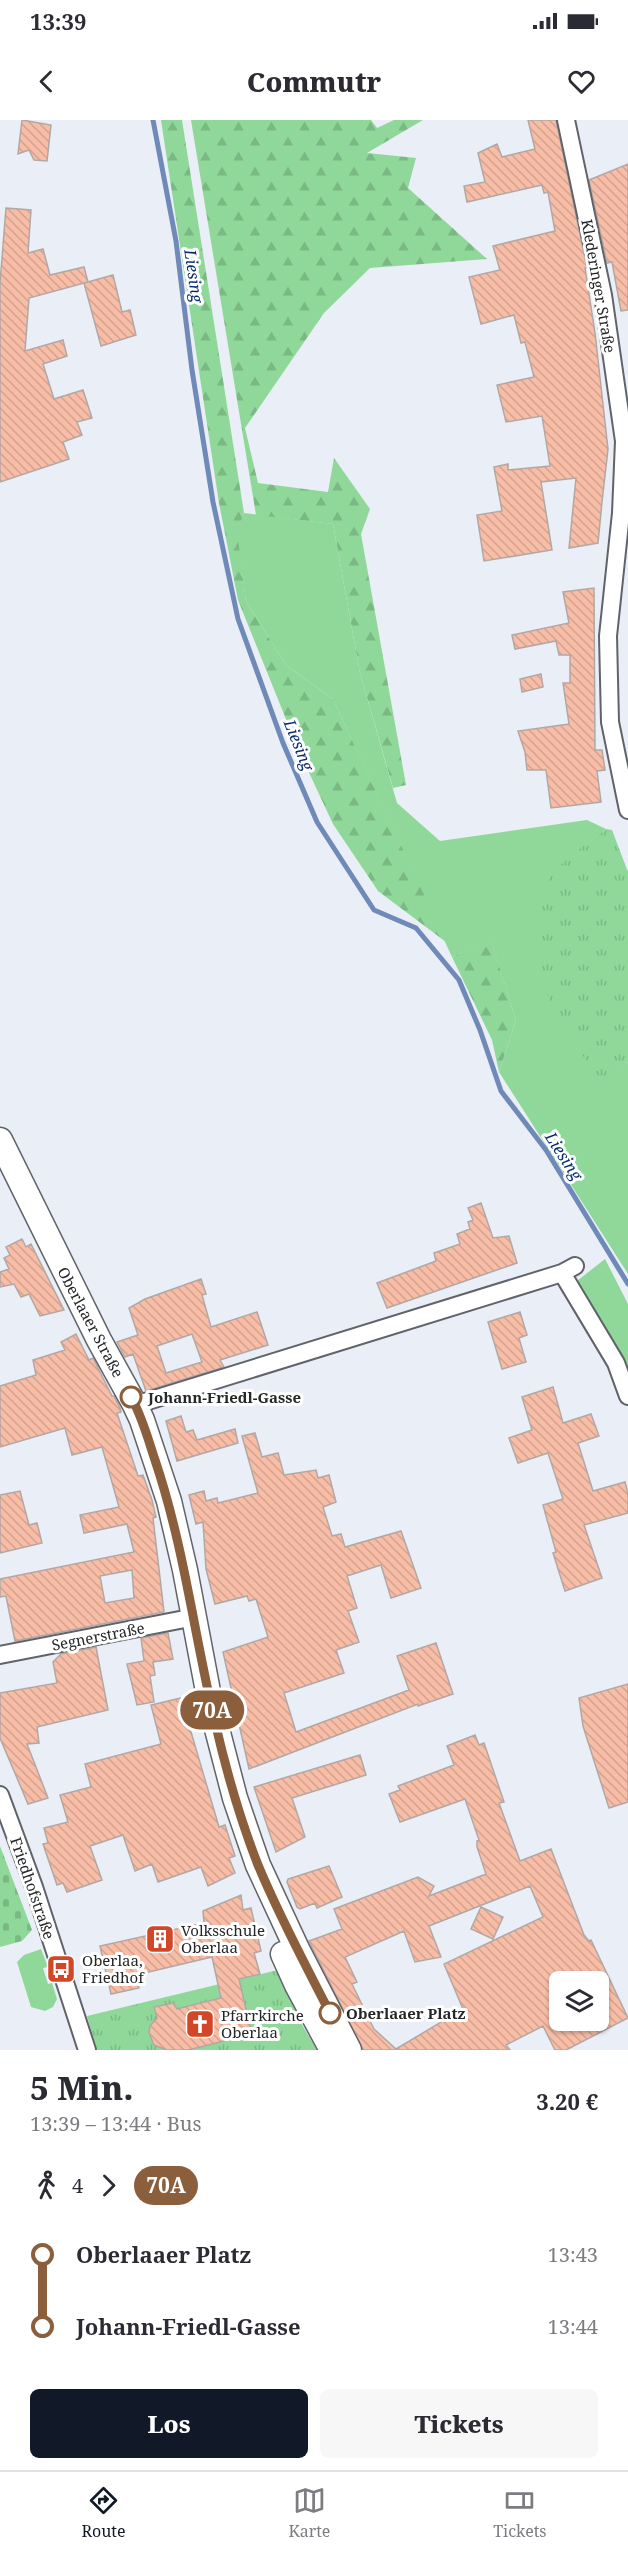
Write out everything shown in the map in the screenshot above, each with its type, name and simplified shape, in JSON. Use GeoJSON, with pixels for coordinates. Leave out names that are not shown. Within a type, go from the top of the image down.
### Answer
{"type":"FeatureCollection","features":[{"type":"Feature","properties":{"kind":"main road","name":"Oberlaaer Straße"},"geometry":{"type":"LineString","coordinates":[[0,1140],[6,1166],[135,1405],[169,1501],[218,1736],[235,1798],[258,1865]]}},
{"type":"Feature","properties":{"kind":"main road"},"geometry":{"type":"LineString","coordinates":[[258,1865],[270,1919],[289,1970],[332,2050]]}},
{"type":"Feature","properties":{"kind":"main road"},"geometry":{"type":"LineString","coordinates":[[258,1865],[297,1949],[349,2050]]}},
{"type":"Feature","properties":{"kind":"street","name":"Klederinger Straße"},"geometry":{"type":"LineString","coordinates":[[566,120],[603,295],[624,441],[621,513],[608,636],[610,722],[628,810]]}},
{"type":"Feature","properties":{"kind":"street"},"geometry":{"type":"LineString","coordinates":[[135,1405],[569,1269],[616,1363],[628,1396]]}},
{"type":"Feature","properties":{"kind":"street","name":"Segnerstraße"},"geometry":{"type":"LineString","coordinates":[[0,1655],[195,1617]]}},
{"type":"Feature","properties":{"kind":"street","name":"Friedhofstraße"},"geometry":{"type":"LineString","coordinates":[[0,1795],[34,1887],[87,2050]]}},
{"type":"Feature","properties":{"kind":"green space"},"geometry":{"type":"Polygon","coordinates":[[[161,120],[182,120],[244,513],[237,531],[246,601],[286,665],[333,699],[446,942],[378,891],[333,824],[298,749],[238,600],[219,503],[161,120]]]}},
{"type":"Feature","properties":{"kind":"green space"},"geometry":{"type":"Polygon","coordinates":[[[191,120],[371,120],[377,128],[394,120],[423,120],[367,153],[416,158],[408,188],[487,259],[370,268],[324,313],[245,428],[258,483],[328,492],[334,458],[370,509],[361,534],[406,785],[393,788],[360,673],[333,524],[256,515],[191,120]]]}},
{"type":"Feature","properties":{"kind":"green space"},"geometry":{"type":"Polygon","coordinates":[[[244,513],[333,524],[360,673],[397,803],[440,841],[587,820],[606,829],[566,861],[549,879],[600,1078],[628,1062],[628,1274],[499,1072],[516,1021],[491,940],[452,957],[333,699],[286,665],[246,601],[236,531],[244,513]]]}},
{"type":"Feature","properties":{"kind":"green space"},"geometry":{"type":"Polygon","coordinates":[[[606,829],[612,830],[628,872],[628,1062],[601,1079],[571,1038],[552,1005],[540,973],[537,948],[541,902],[547,881],[569,857],[606,829]]]}},
{"type":"Feature","properties":{"kind":"green space"},"geometry":{"type":"Polygon","coordinates":[[[491,939],[516,1021],[499,1072],[492,1040],[452,957],[491,939]]]}},
{"type":"Feature","properties":{"kind":"green space"},"geometry":{"type":"Polygon","coordinates":[[[605,1259],[628,1304],[628,1375],[577,1281],[605,1259]]]}},
{"type":"Feature","properties":{"kind":"green space"},"geometry":{"type":"Polygon","coordinates":[[[0,1846],[32,1930],[22,1941],[0,1947],[0,1846]]]}},
{"type":"Feature","properties":{"kind":"green space"},"geometry":{"type":"Polygon","coordinates":[[[41,1949],[48,1967],[43,1968],[48,1984],[52,1983],[57,1999],[53,2007],[45,2011],[31,2007],[17,1962],[24,1955],[41,1949]]]}},
{"type":"Feature","properties":{"kind":"green space"},"geometry":{"type":"Polygon","coordinates":[[[278,1970],[301,2023],[317,2050],[97,2050],[87,2016],[278,1970]]]}},
{"type":"Feature","properties":{"kind":"building"},"geometry":{"type":"Polygon","coordinates":[[[22,120],[51,125],[47,161],[34,160],[29,150],[18,154],[22,120]]]}},
{"type":"Feature","properties":{"kind":"building"},"geometry":{"type":"Polygon","coordinates":[[[528,120],[556,120],[587,268],[585,268],[608,449],[598,543],[569,548],[576,478],[541,482],[552,550],[484,561],[477,515],[502,511],[494,467],[508,464],[508,470],[550,466],[542,416],[506,422],[497,385],[534,377],[525,342],[521,343],[514,315],[481,324],[469,277],[500,270],[493,246],[555,231],[548,192],[544,193],[542,185],[467,202],[464,186],[485,182],[478,153],[497,144],[502,157],[535,149],[528,120]]]}},
{"type":"Feature","properties":{"kind":"building"},"geometry":{"type":"Polygon","coordinates":[[[628,164],[628,310],[621,311],[612,262],[607,263],[589,180],[628,164]]]}},
{"type":"Feature","properties":{"kind":"building"},"geometry":{"type":"Polygon","coordinates":[[[6,208],[31,210],[28,253],[43,249],[50,275],[84,267],[88,282],[29,298],[25,351],[63,340],[67,356],[43,364],[54,399],[83,390],[92,418],[77,422],[82,435],[63,442],[69,459],[0,482],[0,283],[6,208]]]}},
{"type":"Feature","properties":{"kind":"building"},"geometry":{"type":"Polygon","coordinates":[[[113,275],[122,312],[130,310],[136,335],[101,346],[84,283],[113,275]]]}},
{"type":"Feature","properties":{"kind":"building"},"geometry":{"type":"Polygon","coordinates":[[[594,588],[595,750],[602,750],[605,770],[597,771],[601,802],[551,808],[546,770],[527,770],[525,752],[518,731],[569,724],[563,683],[570,683],[570,655],[559,655],[556,641],[515,649],[512,635],[569,623],[563,592],[594,588]]]}},
{"type":"Feature","properties":{"kind":"building"},"geometry":{"type":"Polygon","coordinates":[[[541,674],[543,687],[522,692],[520,679],[541,674]]]}},
{"type":"Feature","properties":{"kind":"building"},"geometry":{"type":"Polygon","coordinates":[[[481,1203],[493,1238],[509,1236],[517,1263],[387,1308],[377,1283],[436,1261],[434,1253],[460,1244],[457,1234],[470,1229],[468,1222],[473,1220],[468,1208],[481,1203]]]}},
{"type":"Feature","properties":{"kind":"building"},"geometry":{"type":"Polygon","coordinates":[[[22,1239],[26,1247],[31,1244],[64,1310],[40,1316],[29,1294],[21,1297],[14,1284],[0,1287],[0,1272],[9,1269],[4,1258],[10,1255],[6,1247],[22,1239]]]}},
{"type":"Feature","properties":{"kind":"building"},"geometry":{"type":"Polygon","coordinates":[[[201,1279],[206,1294],[202,1295],[211,1327],[257,1312],[268,1345],[220,1360],[224,1367],[146,1391],[133,1354],[125,1357],[117,1342],[138,1335],[129,1308],[145,1299],[201,1279]],[[192,1334],[157,1346],[166,1373],[202,1362],[192,1334]]]}},
{"type":"Feature","properties":{"kind":"building"},"geometry":{"type":"Polygon","coordinates":[[[520,1312],[527,1335],[519,1338],[526,1362],[502,1369],[488,1322],[520,1312]]]}},
{"type":"Feature","properties":{"kind":"building"},"geometry":{"type":"Polygon","coordinates":[[[76,1334],[89,1360],[93,1358],[120,1408],[121,1412],[117,1413],[138,1476],[143,1475],[156,1517],[153,1518],[164,1612],[15,1641],[6,1596],[0,1597],[0,1579],[134,1552],[127,1524],[84,1533],[80,1515],[119,1507],[102,1447],[72,1455],[65,1428],[0,1447],[0,1386],[36,1375],[33,1360],[65,1350],[61,1342],[76,1334]],[[132,1570],[100,1576],[105,1603],[134,1598],[132,1570]]]}},
{"type":"Feature","properties":{"kind":"building"},"geometry":{"type":"Polygon","coordinates":[[[553,1387],[563,1423],[591,1414],[599,1436],[578,1443],[593,1491],[625,1482],[628,1493],[628,1513],[584,1525],[602,1578],[565,1591],[553,1553],[556,1552],[543,1505],[563,1499],[548,1453],[518,1463],[509,1438],[532,1430],[522,1397],[553,1387]]]}},
{"type":"Feature","properties":{"kind":"building"},"geometry":{"type":"Polygon","coordinates":[[[181,1416],[186,1432],[193,1430],[197,1440],[235,1429],[238,1443],[177,1461],[166,1421],[181,1416]]]}},
{"type":"Feature","properties":{"kind":"building"},"geometry":{"type":"Polygon","coordinates":[[[255,1433],[262,1457],[278,1453],[284,1475],[316,1470],[318,1478],[329,1475],[336,1502],[323,1507],[332,1536],[341,1534],[345,1547],[401,1531],[421,1588],[391,1598],[381,1565],[347,1576],[357,1608],[348,1611],[359,1642],[336,1650],[344,1673],[284,1693],[296,1732],[409,1690],[397,1656],[436,1643],[453,1694],[418,1706],[418,1704],[249,1769],[223,1652],[268,1637],[256,1599],[249,1601],[247,1596],[215,1604],[206,1569],[203,1522],[196,1524],[189,1495],[204,1491],[206,1501],[217,1498],[218,1503],[258,1493],[242,1436],[255,1433]]]}},
{"type":"Feature","properties":{"kind":"building"},"geometry":{"type":"Polygon","coordinates":[[[20,1491],[29,1525],[37,1523],[42,1543],[0,1553],[0,1495],[20,1491]]]}},
{"type":"Feature","properties":{"kind":"building"},"geometry":{"type":"Polygon","coordinates":[[[168,1633],[173,1659],[153,1662],[155,1675],[150,1676],[154,1702],[137,1705],[127,1664],[144,1661],[141,1638],[168,1633]]]}},
{"type":"Feature","properties":{"kind":"building"},"geometry":{"type":"Polygon","coordinates":[[[96,1647],[108,1710],[37,1727],[39,1743],[27,1744],[48,1798],[28,1804],[0,1738],[0,1693],[57,1683],[53,1662],[61,1654],[96,1647]]]}},
{"type":"Feature","properties":{"kind":"building"},"geometry":{"type":"Polygon","coordinates":[[[628,1684],[628,1802],[609,1808],[583,1726],[579,1698],[628,1684]]]}},
{"type":"Feature","properties":{"kind":"building"},"geometry":{"type":"Polygon","coordinates":[[[181,1698],[219,1827],[225,1825],[235,1856],[229,1858],[235,1873],[208,1886],[201,1867],[158,1882],[152,1864],[135,1871],[123,1835],[90,1846],[102,1880],[67,1892],[63,1883],[57,1885],[43,1844],[48,1843],[44,1828],[68,1822],[60,1795],[91,1787],[85,1764],[161,1744],[151,1705],[181,1698]]]}},
{"type":"Feature","properties":{"kind":"building"},"geometry":{"type":"Polygon","coordinates":[[[475,1735],[479,1745],[484,1743],[504,1802],[499,1803],[520,1861],[551,1849],[584,1935],[589,1941],[591,1940],[606,1971],[549,1971],[549,2031],[603,2031],[566,2050],[555,2050],[543,2026],[506,2045],[510,2050],[363,2050],[309,1941],[342,1929],[334,1909],[418,1877],[434,1886],[429,1896],[486,1874],[477,1847],[479,1840],[465,1799],[400,1822],[389,1794],[400,1790],[398,1786],[454,1765],[447,1746],[475,1735]],[[530,1886],[429,1926],[441,1957],[415,1962],[404,1931],[345,1957],[357,1982],[352,1984],[374,2029],[396,2049],[463,2009],[444,1964],[543,1917],[530,1886]]]}},
{"type":"Feature","properties":{"kind":"building"},"geometry":{"type":"Polygon","coordinates":[[[360,1755],[366,1775],[292,1798],[305,1837],[276,1852],[254,1787],[360,1755]]]}},
{"type":"Feature","properties":{"kind":"building"},"geometry":{"type":"Polygon","coordinates":[[[329,1866],[342,1897],[317,1908],[315,1903],[300,1909],[297,1907],[287,1882],[288,1879],[329,1866]]]}},
{"type":"Feature","properties":{"kind":"building"},"geometry":{"type":"Polygon","coordinates":[[[241,1895],[243,1910],[251,1908],[261,1951],[254,1953],[260,1974],[239,1979],[251,2031],[188,2050],[167,2050],[154,2045],[149,2033],[150,2026],[157,2018],[154,2007],[173,2003],[177,2009],[221,1998],[212,1957],[136,1975],[139,1988],[111,1994],[100,1946],[204,1923],[203,1911],[241,1895]]]}},
{"type":"Feature","properties":{"kind":"building"},"geometry":{"type":"Polygon","coordinates":[[[481,1907],[503,1917],[493,1939],[471,1929],[481,1907]]]}},
{"type":"Feature","properties":{"kind":"building"},"geometry":{"type":"Polygon","coordinates":[[[609,1978],[628,2018],[609,2028],[609,1978]]]}},
{"type":"Feature","properties":{"kind":"waterway","name":"Liesing"},"geometry":{"type":"LineString","coordinates":[[153,120],[176,241],[192,370],[213,502],[238,619],[283,743],[317,822],[374,910],[416,928],[459,980],[480,1030],[501,1091],[546,1150],[628,1284]]}},
{"type":"Feature","properties":{"kind":"bus line","name":"70A"},"geometry":{"type":"LineString","coordinates":[[131,1397],[142,1420],[169,1501],[192,1601],[210,1702],[235,1798],[258,1865],[330,2013]]}},
{"type":"Feature","properties":{"kind":"place","name":"Johann-Friedl-Gasse"},"geometry":{"type":"Point","coordinates":[131,1397]}},
{"type":"Feature","properties":{"kind":"place","name":"Volksschule Oberlaa"},"geometry":{"type":"Point","coordinates":[160,1939]}},
{"type":"Feature","properties":{"kind":"place","name":"Oberlaa, Friedhof"},"geometry":{"type":"Point","coordinates":[61,1969]}},
{"type":"Feature","properties":{"kind":"place","name":"Oberlaaer Platz"},"geometry":{"type":"Point","coordinates":[330,2013]}},
{"type":"Feature","properties":{"kind":"place","name":"Pfarrkirche Oberlaa"},"geometry":{"type":"Point","coordinates":[200,2024]}}]}
